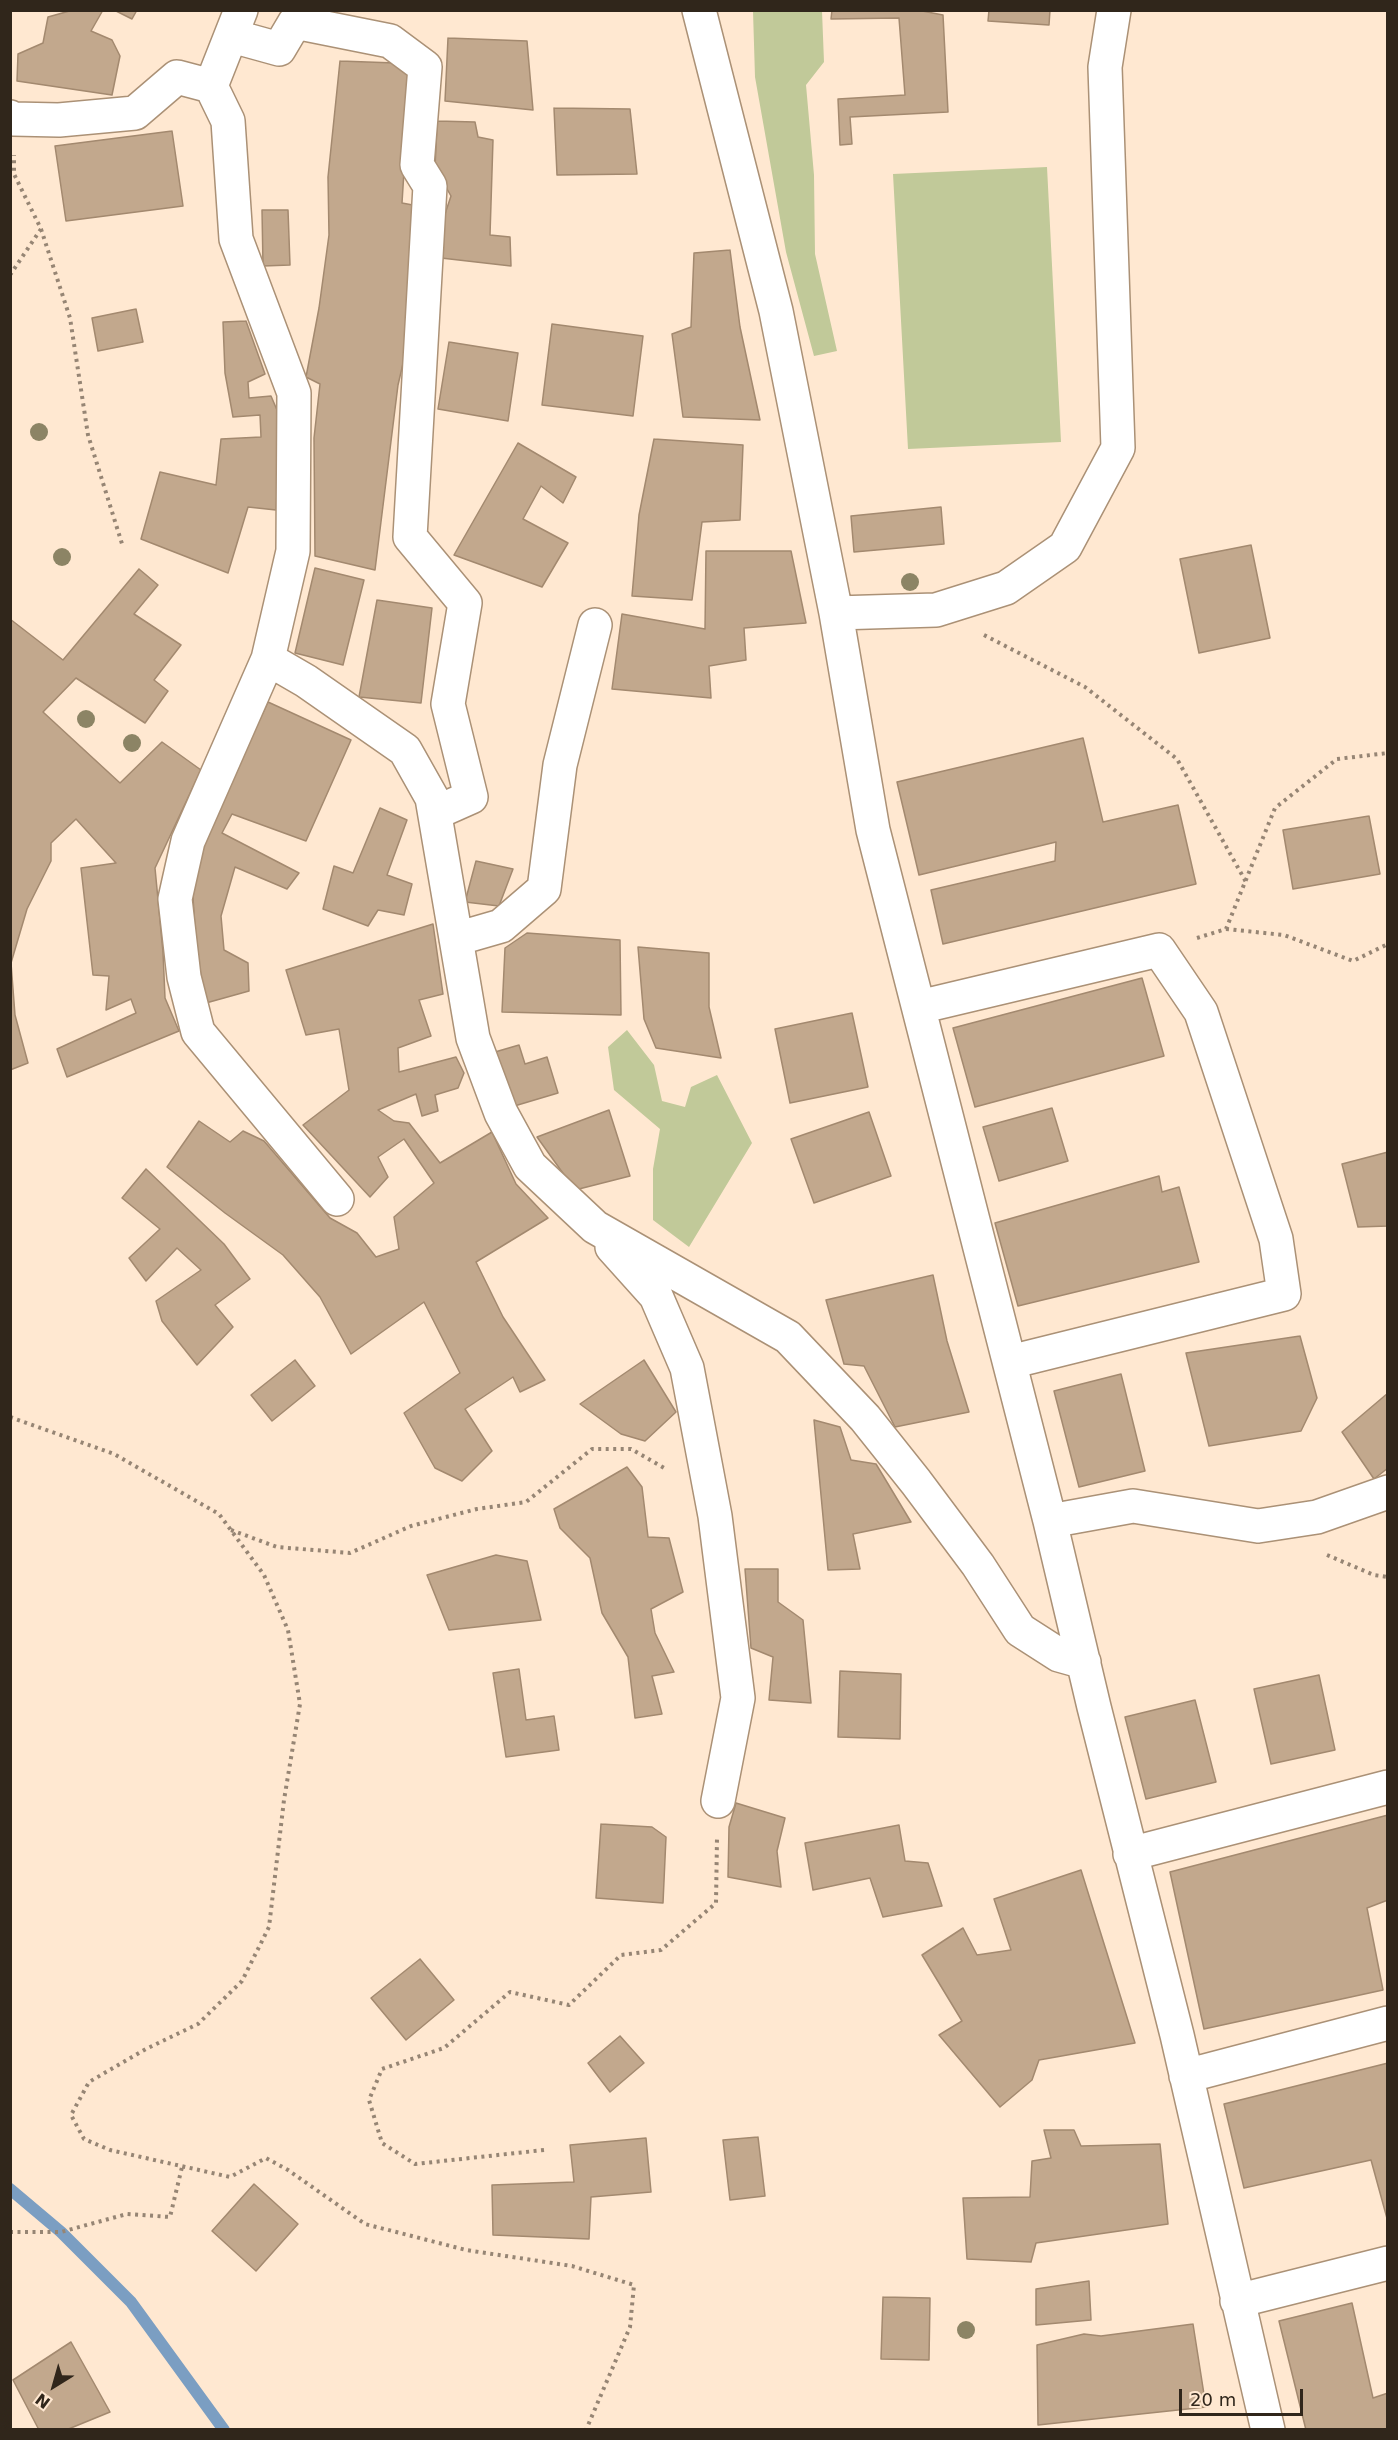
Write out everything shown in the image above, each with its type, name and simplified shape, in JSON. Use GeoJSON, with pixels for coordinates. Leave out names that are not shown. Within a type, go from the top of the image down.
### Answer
{"type":"FeatureCollection","features":[{"type":"Feature","properties":{"kind":"street"},"geometry":{"type":"LineString","coordinates":[[699,10],[776,311],[836,613],[873,830],[1050,1521],[1186,2076],[1268,2430]]}},
{"type":"Feature","properties":{"kind":"street"},"geometry":{"type":"LineString","coordinates":[[836,613],[936,610],[1006,588],[1065,548],[1118,448],[1105,67],[1114,10]]}},
{"type":"Feature","properties":{"kind":"street"},"geometry":{"type":"LineString","coordinates":[[337,1199],[198,1032],[184,977],[175,899],[188,841],[268,659],[293,551],[294,393],[236,239],[228,122],[211,86],[236,23],[279,49],[295,22],[390,41],[424,67],[417,165],[430,186],[410,537],[465,603],[448,704],[471,797],[435,813]]}},
{"type":"Feature","properties":{"kind":"street"},"geometry":{"type":"LineString","coordinates":[[12,118],[59,120],[135,113],[177,77],[211,86]]}},
{"type":"Feature","properties":{"kind":"street"},"geometry":{"type":"LineString","coordinates":[[456,939],[501,926],[544,888],[560,765],[595,625]]}},
{"type":"Feature","properties":{"kind":"street"},"geometry":{"type":"LineString","coordinates":[[268,659],[306,681],[405,750],[432,798],[473,1038],[501,1113],[530,1166],[595,1227],[656,1296],[687,1368],[720,1540],[738,1698],[718,1801]]}},
{"type":"Feature","properties":{"kind":"street"},"geometry":{"type":"LineString","coordinates":[[919,1007],[1159,950],[1201,1012],[1276,1239],[1284,1294],[1010,1362]]}},
{"type":"Feature","properties":{"kind":"street"},"geometry":{"type":"LineString","coordinates":[[595,1227],[788,1337],[865,1418],[916,1482],[978,1565],[1020,1630],[1059,1655],[1084,1662]]}},
{"type":"Feature","properties":{"kind":"street"},"geometry":{"type":"LineString","coordinates":[[1050,1521],[1133,1506],[1258,1526],[1317,1517],[1388,1492]]}},
{"type":"Feature","properties":{"kind":"street"},"geometry":{"type":"LineString","coordinates":[[1131,1854],[1388,1787]]}},
{"type":"Feature","properties":{"kind":"street"},"geometry":{"type":"LineString","coordinates":[[1186,2076],[1388,2023]]}},
{"type":"Feature","properties":{"kind":"street"},"geometry":{"type":"LineString","coordinates":[[1237,2301],[1388,2263]]}},
{"type":"Feature","properties":{"kind":"path"},"geometry":{"type":"LineString","coordinates":[[12,118],[14,174],[41,229],[70,318],[88,435],[123,547]]}},
{"type":"Feature","properties":{"kind":"path"},"geometry":{"type":"LineString","coordinates":[[10,275],[41,229]]}},
{"type":"Feature","properties":{"kind":"path"},"geometry":{"type":"LineString","coordinates":[[936,610],[1085,687],[1177,759],[1246,882]]}},
{"type":"Feature","properties":{"kind":"path"},"geometry":{"type":"LineString","coordinates":[[1226,929],[1275,807],[1337,759],[1388,753]]}},
{"type":"Feature","properties":{"kind":"path"},"geometry":{"type":"LineString","coordinates":[[1159,950],[1226,929],[1284,935],[1353,961],[1388,944]]}},
{"type":"Feature","properties":{"kind":"path"},"geometry":{"type":"LineString","coordinates":[[10,1417],[114,1454],[219,1514],[264,1575],[288,1630],[300,1704],[284,1800],[269,1927],[242,1981],[198,2024],[146,2049],[89,2082],[71,2115],[84,2139],[110,2151],[230,2177],[266,2158],[288,2170],[365,2224],[466,2250],[572,2266],[634,2285],[630,2327],[586,2430]]}},
{"type":"Feature","properties":{"kind":"path"},"geometry":{"type":"LineString","coordinates":[[231,1530],[277,1546],[350,1553],[411,1526],[477,1509],[526,1502],[592,1449],[631,1449],[672,1473]]}},
{"type":"Feature","properties":{"kind":"path"},"geometry":{"type":"LineString","coordinates":[[544,2150],[415,2164],[382,2144],[369,2100],[382,2069],[444,2048],[510,1992],[569,2005],[621,1955],[661,1950],[698,1919],[716,1903],[718,1801]]}},
{"type":"Feature","properties":{"kind":"path"},"geometry":{"type":"LineString","coordinates":[[10,2232],[61,2232],[127,2214],[170,2217],[182,2167]]}},
{"type":"Feature","properties":{"kind":"green space"},"geometry":{"type":"Polygon","coordinates":[[[753,11],[822,11],[824,62],[806,85],[814,175],[815,254],[837,351],[814,356],[786,252],[755,77],[753,11]]]}},
{"type":"Feature","properties":{"kind":"green space"},"geometry":{"type":"Polygon","coordinates":[[[1047,167],[1061,442],[908,449],[893,174],[1047,167]]]}},
{"type":"Feature","properties":{"kind":"green space"},"geometry":{"type":"Polygon","coordinates":[[[627,1030],[654,1065],[662,1101],[685,1107],[691,1087],[717,1075],[752,1143],[689,1247],[653,1220],[653,1169],[660,1129],[614,1090],[608,1047],[627,1030]]]}},
{"type":"Feature","properties":{"kind":"building"},"geometry":{"type":"Polygon","coordinates":[[[73,10],[103,10],[91,31],[112,40],[120,56],[112,95],[17,81],[18,54],[43,43],[48,17],[73,10]]]}},
{"type":"Feature","properties":{"kind":"building"},"geometry":{"type":"Polygon","coordinates":[[[114,10],[137,10],[132,19],[114,10]]]}},
{"type":"Feature","properties":{"kind":"building"},"geometry":{"type":"Polygon","coordinates":[[[832,10],[917,10],[943,15],[948,112],[850,117],[852,144],[840,145],[838,99],[905,95],[899,18],[831,19],[832,10]]]}},
{"type":"Feature","properties":{"kind":"building"},"geometry":{"type":"Polygon","coordinates":[[[989,10],[1050,10],[1049,25],[988,21],[989,10]]]}},
{"type":"Feature","properties":{"kind":"building"},"geometry":{"type":"Polygon","coordinates":[[[448,38],[527,41],[533,110],[445,101],[448,38]]]}},
{"type":"Feature","properties":{"kind":"building"},"geometry":{"type":"Polygon","coordinates":[[[340,61],[395,63],[410,75],[402,203],[418,206],[412,325],[398,385],[375,570],[315,556],[314,438],[320,384],[306,377],[319,308],[329,235],[328,177],[340,61]]]}},
{"type":"Feature","properties":{"kind":"building"},"geometry":{"type":"Polygon","coordinates":[[[554,108],[630,109],[637,174],[557,175],[554,108]]]}},
{"type":"Feature","properties":{"kind":"building"},"geometry":{"type":"Polygon","coordinates":[[[437,121],[475,122],[478,137],[493,140],[490,235],[510,237],[511,266],[441,258],[444,217],[451,196],[435,168],[437,121]]]}},
{"type":"Feature","properties":{"kind":"building"},"geometry":{"type":"Polygon","coordinates":[[[172,131],[183,206],[66,221],[55,146],[172,131]]]}},
{"type":"Feature","properties":{"kind":"building"},"geometry":{"type":"Polygon","coordinates":[[[262,210],[288,210],[290,265],[263,266],[262,210]]]}},
{"type":"Feature","properties":{"kind":"building"},"geometry":{"type":"Polygon","coordinates":[[[730,250],[740,327],[760,420],[683,417],[672,334],[691,327],[694,253],[730,250]]]}},
{"type":"Feature","properties":{"kind":"building"},"geometry":{"type":"Polygon","coordinates":[[[136,309],[143,342],[98,351],[92,318],[136,309]]]}},
{"type":"Feature","properties":{"kind":"building"},"geometry":{"type":"Polygon","coordinates":[[[246,321],[265,374],[248,382],[249,398],[271,396],[277,410],[279,455],[276,510],[248,507],[228,573],[141,539],[160,472],[216,485],[221,439],[261,437],[260,415],[233,417],[225,373],[223,322],[246,321]]]}},
{"type":"Feature","properties":{"kind":"building"},"geometry":{"type":"Polygon","coordinates":[[[552,324],[643,336],[633,416],[542,405],[552,324]]]}},
{"type":"Feature","properties":{"kind":"building"},"geometry":{"type":"Polygon","coordinates":[[[449,342],[518,353],[508,421],[438,409],[449,342]]]}},
{"type":"Feature","properties":{"kind":"building"},"geometry":{"type":"Polygon","coordinates":[[[654,439],[743,445],[740,520],[702,522],[692,600],[632,596],[639,515],[654,439]]]}},
{"type":"Feature","properties":{"kind":"building"},"geometry":{"type":"Polygon","coordinates":[[[518,443],[576,477],[563,503],[541,486],[523,519],[568,543],[542,587],[454,555],[518,443]]]}},
{"type":"Feature","properties":{"kind":"building"},"geometry":{"type":"Polygon","coordinates":[[[941,507],[944,544],[854,552],[851,516],[941,507]]]}},
{"type":"Feature","properties":{"kind":"building"},"geometry":{"type":"Polygon","coordinates":[[[1251,545],[1270,638],[1199,653],[1180,559],[1251,545]]]}},
{"type":"Feature","properties":{"kind":"building"},"geometry":{"type":"Polygon","coordinates":[[[706,551],[791,551],[806,623],[744,628],[746,660],[709,666],[711,698],[612,689],[622,614],[705,629],[706,551]]]}},
{"type":"Feature","properties":{"kind":"building"},"geometry":{"type":"Polygon","coordinates":[[[315,568],[364,580],[343,665],[295,653],[315,568]]]}},
{"type":"Feature","properties":{"kind":"building"},"geometry":{"type":"Polygon","coordinates":[[[139,569],[158,585],[134,614],[181,645],[154,680],[168,691],[145,723],[76,678],[43,712],[120,783],[162,742],[201,770],[155,868],[165,998],[179,1031],[67,1077],[57,1049],[136,1013],[131,999],[106,1010],[109,976],[93,975],[81,868],[116,863],[76,819],[51,843],[51,861],[27,909],[11,963],[15,1015],[28,1063],[10,1070],[10,619],[63,660],[139,569]]]}},
{"type":"Feature","properties":{"kind":"building"},"geometry":{"type":"Polygon","coordinates":[[[377,600],[432,608],[421,703],[359,697],[377,600]]]}},
{"type":"Feature","properties":{"kind":"building"},"geometry":{"type":"Polygon","coordinates":[[[268,702],[351,740],[306,841],[232,814],[222,833],[299,873],[287,889],[235,867],[221,916],[224,950],[248,963],[249,991],[206,1003],[196,948],[192,880],[211,822],[268,702]]]}},
{"type":"Feature","properties":{"kind":"building"},"geometry":{"type":"Polygon","coordinates":[[[1083,738],[1103,822],[1178,805],[1196,884],[943,944],[931,890],[1055,861],[1056,842],[919,875],[897,782],[1083,738]]]}},
{"type":"Feature","properties":{"kind":"building"},"geometry":{"type":"Polygon","coordinates":[[[380,808],[407,820],[387,875],[412,884],[404,915],[378,910],[368,926],[323,909],[334,866],[353,873],[380,808]]]}},
{"type":"Feature","properties":{"kind":"building"},"geometry":{"type":"Polygon","coordinates":[[[1369,816],[1380,874],[1293,889],[1283,830],[1369,816]]]}},
{"type":"Feature","properties":{"kind":"building"},"geometry":{"type":"Polygon","coordinates":[[[476,861],[513,869],[499,906],[465,902],[476,861]]]}},
{"type":"Feature","properties":{"kind":"building"},"geometry":{"type":"Polygon","coordinates":[[[433,924],[443,994],[419,1000],[431,1036],[398,1048],[399,1072],[456,1057],[464,1073],[458,1088],[435,1095],[438,1111],[422,1116],[416,1094],[378,1110],[394,1121],[409,1123],[440,1163],[492,1132],[516,1184],[548,1218],[476,1262],[503,1317],[545,1380],[520,1392],[513,1377],[465,1409],[492,1451],[462,1481],[435,1468],[404,1413],[460,1373],[424,1302],[351,1354],[320,1297],[283,1255],[167,1167],[199,1121],[230,1142],[243,1131],[264,1141],[330,1218],[357,1233],[376,1257],[399,1249],[394,1217],[434,1183],[404,1139],[378,1157],[388,1177],[370,1197],[303,1125],[349,1090],[339,1029],[306,1035],[286,970],[433,924]]]}},
{"type":"Feature","properties":{"kind":"building"},"geometry":{"type":"Polygon","coordinates":[[[527,933],[620,940],[621,1015],[502,1012],[505,948],[527,933]]]}},
{"type":"Feature","properties":{"kind":"building"},"geometry":{"type":"Polygon","coordinates":[[[638,947],[709,953],[709,1007],[721,1058],[656,1048],[644,1019],[638,947]]]}},
{"type":"Feature","properties":{"kind":"building"},"geometry":{"type":"Polygon","coordinates":[[[1142,978],[1164,1056],[975,1107],[953,1028],[1142,978]]]}},
{"type":"Feature","properties":{"kind":"building"},"geometry":{"type":"Polygon","coordinates":[[[852,1013],[868,1087],[790,1103],[775,1029],[852,1013]]]}},
{"type":"Feature","properties":{"kind":"building"},"geometry":{"type":"Polygon","coordinates":[[[519,1045],[525,1064],[547,1057],[558,1093],[511,1107],[495,1052],[519,1045]]]}},
{"type":"Feature","properties":{"kind":"building"},"geometry":{"type":"Polygon","coordinates":[[[1052,1108],[1068,1161],[999,1181],[983,1127],[1052,1108]]]}},
{"type":"Feature","properties":{"kind":"building"},"geometry":{"type":"Polygon","coordinates":[[[609,1110],[630,1176],[575,1190],[537,1137],[609,1110]]]}},
{"type":"Feature","properties":{"kind":"building"},"geometry":{"type":"Polygon","coordinates":[[[869,1112],[891,1176],[814,1203],[791,1139],[869,1112]]]}},
{"type":"Feature","properties":{"kind":"building"},"geometry":{"type":"Polygon","coordinates":[[[1388,1152],[1388,1226],[1358,1227],[1342,1164],[1388,1152]]]}},
{"type":"Feature","properties":{"kind":"building"},"geometry":{"type":"Polygon","coordinates":[[[146,1169],[224,1244],[250,1279],[215,1305],[233,1327],[197,1365],[162,1321],[156,1301],[201,1270],[177,1248],[146,1281],[129,1258],[160,1229],[122,1198],[146,1169]]]}},
{"type":"Feature","properties":{"kind":"building"},"geometry":{"type":"Polygon","coordinates":[[[1159,1176],[1162,1192],[1179,1187],[1199,1262],[1018,1306],[995,1223],[1159,1176]]]}},
{"type":"Feature","properties":{"kind":"building"},"geometry":{"type":"Polygon","coordinates":[[[933,1275],[947,1341],[969,1412],[895,1427],[864,1366],[844,1364],[826,1300],[933,1275]]]}},
{"type":"Feature","properties":{"kind":"building"},"geometry":{"type":"Polygon","coordinates":[[[1300,1336],[1317,1398],[1301,1431],[1209,1446],[1186,1353],[1300,1336]]]}},
{"type":"Feature","properties":{"kind":"building"},"geometry":{"type":"Polygon","coordinates":[[[295,1360],[315,1386],[272,1421],[251,1395],[295,1360]]]}},
{"type":"Feature","properties":{"kind":"building"},"geometry":{"type":"Polygon","coordinates":[[[644,1360],[676,1412],[645,1441],[621,1434],[580,1404],[644,1360]]]}},
{"type":"Feature","properties":{"kind":"building"},"geometry":{"type":"Polygon","coordinates":[[[1121,1374],[1145,1471],[1079,1487],[1054,1391],[1121,1374]]]}},
{"type":"Feature","properties":{"kind":"building"},"geometry":{"type":"Polygon","coordinates":[[[1388,1393],[1388,1468],[1374,1479],[1342,1432],[1388,1393]]]}},
{"type":"Feature","properties":{"kind":"building"},"geometry":{"type":"Polygon","coordinates":[[[814,1420],[840,1427],[851,1460],[876,1464],[911,1522],[853,1534],[860,1569],[828,1570],[814,1420]]]}},
{"type":"Feature","properties":{"kind":"building"},"geometry":{"type":"Polygon","coordinates":[[[627,1467],[642,1487],[648,1537],[669,1538],[683,1592],[651,1609],[655,1633],[674,1672],[652,1676],[662,1714],[635,1718],[628,1657],[602,1613],[590,1558],[560,1528],[554,1509],[627,1467]]]}},
{"type":"Feature","properties":{"kind":"building"},"geometry":{"type":"Polygon","coordinates":[[[496,1555],[527,1561],[541,1620],[449,1630],[427,1575],[496,1555]]]}},
{"type":"Feature","properties":{"kind":"building"},"geometry":{"type":"Polygon","coordinates":[[[745,1569],[778,1569],[778,1602],[803,1620],[811,1703],[769,1700],[773,1657],[751,1648],[745,1569]]]}},
{"type":"Feature","properties":{"kind":"building"},"geometry":{"type":"Polygon","coordinates":[[[519,1669],[526,1720],[554,1716],[559,1750],[506,1757],[493,1673],[519,1669]]]}},
{"type":"Feature","properties":{"kind":"building"},"geometry":{"type":"Polygon","coordinates":[[[840,1671],[901,1674],[900,1739],[838,1737],[840,1671]]]}},
{"type":"Feature","properties":{"kind":"building"},"geometry":{"type":"Polygon","coordinates":[[[1319,1675],[1335,1750],[1271,1764],[1254,1689],[1319,1675]]]}},
{"type":"Feature","properties":{"kind":"building"},"geometry":{"type":"Polygon","coordinates":[[[1195,1700],[1216,1782],[1146,1799],[1125,1717],[1195,1700]]]}},
{"type":"Feature","properties":{"kind":"building"},"geometry":{"type":"Polygon","coordinates":[[[736,1803],[785,1818],[777,1851],[781,1887],[728,1877],[729,1827],[736,1803]]]}},
{"type":"Feature","properties":{"kind":"building"},"geometry":{"type":"Polygon","coordinates":[[[1388,1815],[1388,1900],[1367,1908],[1383,1990],[1204,2029],[1170,1872],[1388,1815]]]}},
{"type":"Feature","properties":{"kind":"building"},"geometry":{"type":"Polygon","coordinates":[[[601,1824],[652,1827],[666,1837],[663,1903],[596,1898],[601,1824]]]}},
{"type":"Feature","properties":{"kind":"building"},"geometry":{"type":"Polygon","coordinates":[[[899,1825],[905,1861],[928,1863],[942,1906],[883,1917],[870,1878],[813,1890],[805,1843],[899,1825]]]}},
{"type":"Feature","properties":{"kind":"building"},"geometry":{"type":"Polygon","coordinates":[[[1081,1870],[1135,2043],[1039,2060],[1032,2080],[1000,2107],[939,2035],[962,2021],[922,1955],[963,1928],[977,1955],[1011,1950],[994,1899],[1081,1870]]]}},
{"type":"Feature","properties":{"kind":"building"},"geometry":{"type":"Polygon","coordinates":[[[420,1959],[454,2000],[406,2040],[371,1998],[420,1959]]]}},
{"type":"Feature","properties":{"kind":"building"},"geometry":{"type":"Polygon","coordinates":[[[620,2036],[644,2063],[610,2092],[588,2063],[620,2036]]]}},
{"type":"Feature","properties":{"kind":"building"},"geometry":{"type":"Polygon","coordinates":[[[1388,2063],[1388,2222],[1371,2160],[1244,2188],[1224,2104],[1388,2063]]]}},
{"type":"Feature","properties":{"kind":"building"},"geometry":{"type":"Polygon","coordinates":[[[1044,2130],[1074,2130],[1081,2146],[1160,2144],[1168,2224],[1036,2243],[1031,2262],[967,2259],[963,2198],[1030,2197],[1032,2161],[1051,2158],[1044,2130]]]}},
{"type":"Feature","properties":{"kind":"building"},"geometry":{"type":"Polygon","coordinates":[[[758,2137],[765,2196],[730,2200],[723,2140],[758,2137]]]}},
{"type":"Feature","properties":{"kind":"building"},"geometry":{"type":"Polygon","coordinates":[[[646,2138],[651,2192],[591,2197],[589,2239],[493,2235],[492,2185],[574,2182],[570,2145],[646,2138]]]}},
{"type":"Feature","properties":{"kind":"building"},"geometry":{"type":"Polygon","coordinates":[[[254,2184],[298,2224],[256,2271],[212,2231],[254,2184]]]}},
{"type":"Feature","properties":{"kind":"building"},"geometry":{"type":"Polygon","coordinates":[[[1089,2281],[1091,2320],[1036,2325],[1036,2289],[1089,2281]]]}},
{"type":"Feature","properties":{"kind":"building"},"geometry":{"type":"Polygon","coordinates":[[[883,2297],[930,2298],[929,2360],[881,2359],[883,2297]]]}},
{"type":"Feature","properties":{"kind":"building"},"geometry":{"type":"Polygon","coordinates":[[[1352,2303],[1373,2398],[1388,2393],[1388,2430],[1306,2430],[1279,2321],[1352,2303]]]}},
{"type":"Feature","properties":{"kind":"building"},"geometry":{"type":"Polygon","coordinates":[[[1193,2324],[1206,2407],[1038,2425],[1037,2345],[1084,2334],[1101,2336],[1193,2324]]]}},
{"type":"Feature","properties":{"kind":"building"},"geometry":{"type":"Polygon","coordinates":[[[71,2342],[110,2412],[66,2430],[39,2430],[13,2380],[71,2342]]]}},
{"type":"Feature","properties":{"kind":"waterway"},"geometry":{"type":"LineString","coordinates":[[10,2189],[61,2232],[131,2302],[224,2430]]}}]}
